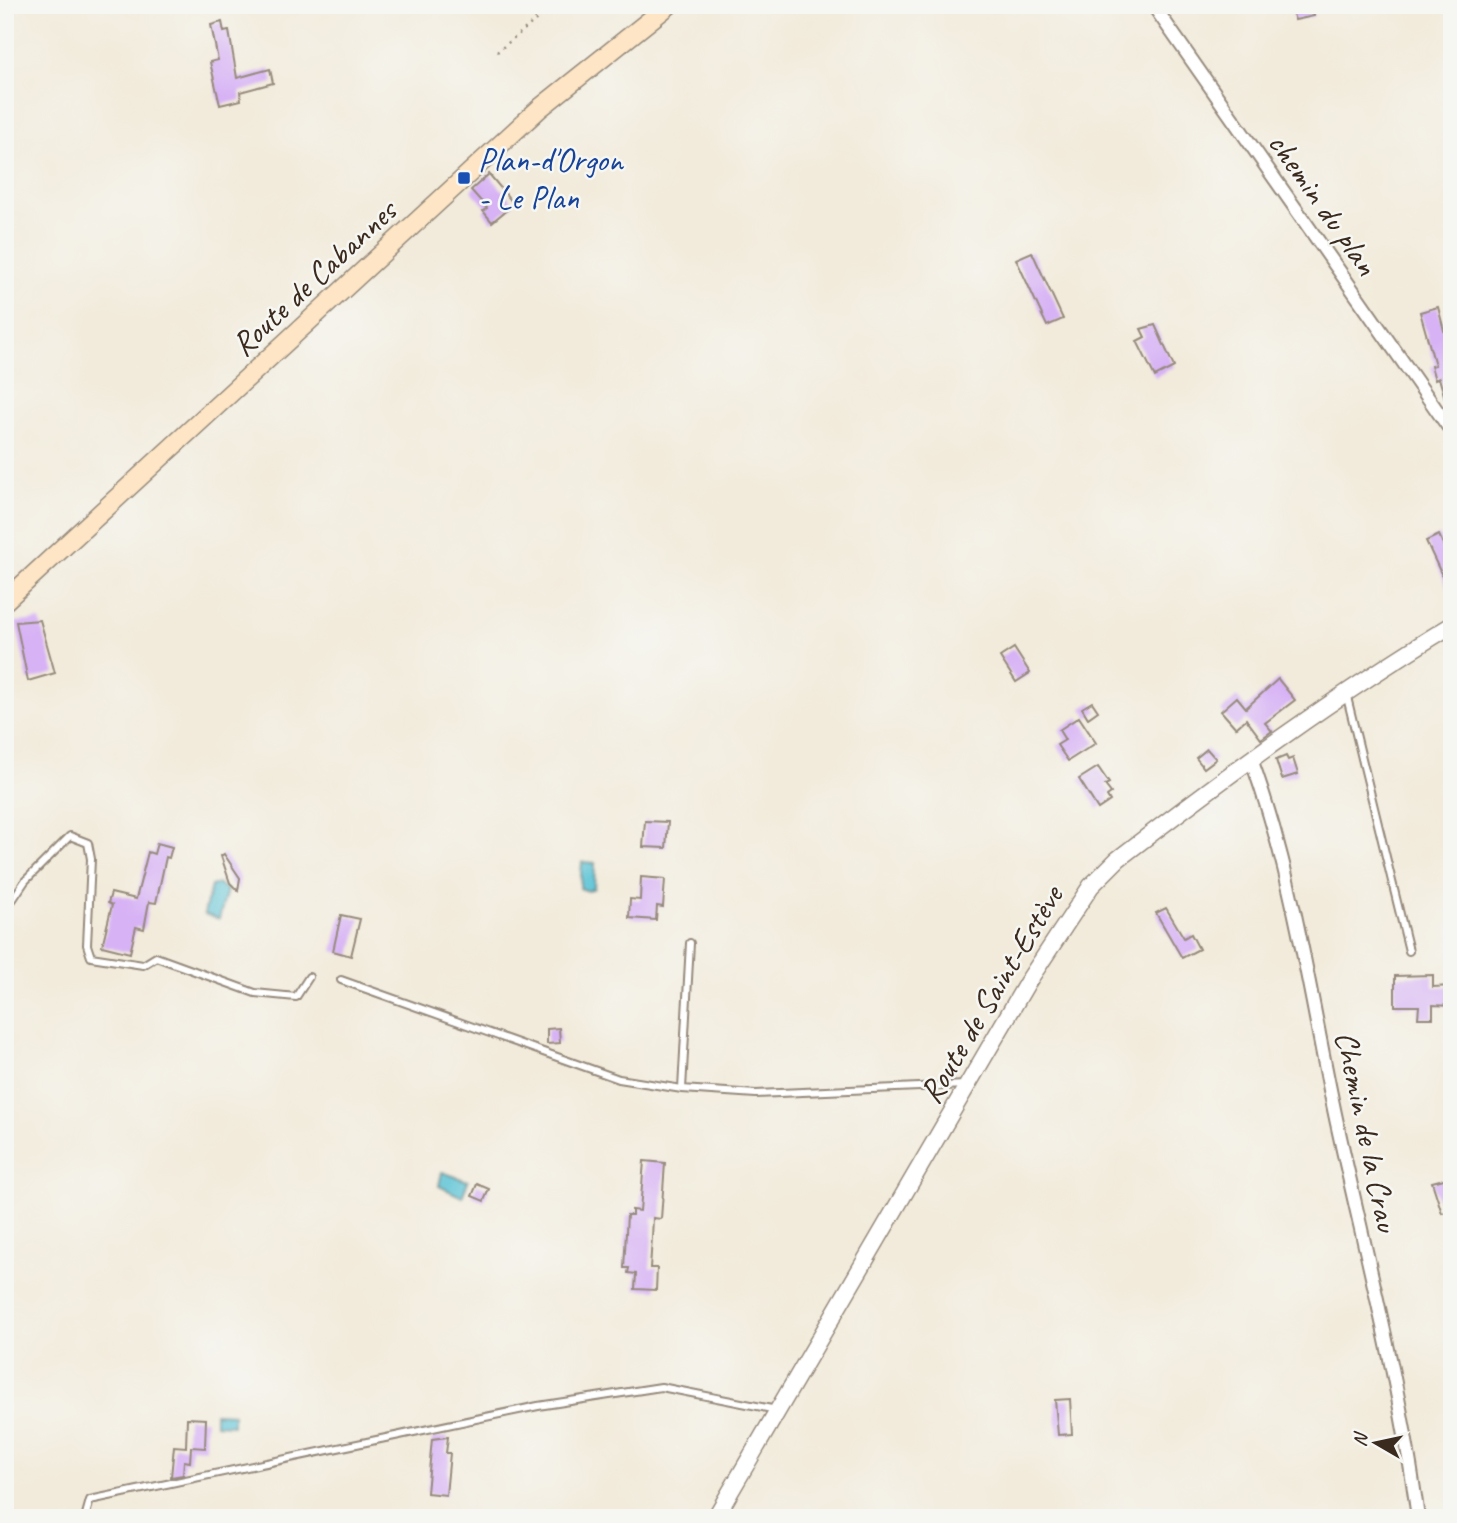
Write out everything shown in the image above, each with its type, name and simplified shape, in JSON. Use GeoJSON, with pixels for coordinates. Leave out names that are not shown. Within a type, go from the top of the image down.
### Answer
{"type":"FeatureCollection","features":[{"type":"Feature","properties":{"kind":"main road","name":"Route de Cabannes"},"geometry":{"type":"LineString","coordinates":[[5,601],[540,108],[668,5]]}},
{"type":"Feature","properties":{"kind":"street","name":"chemin du plan"},"geometry":{"type":"LineString","coordinates":[[1153,5],[1452,432]]}},
{"type":"Feature","properties":{"kind":"street","name":"Route de Saint-Estève"},"geometry":{"type":"LineString","coordinates":[[715,1518],[1059,931],[1091,887],[1118,859],[1251,759],[1345,691],[1452,625]]}},
{"type":"Feature","properties":{"kind":"street","name":"Chemin de la Crau"},"geometry":{"type":"LineString","coordinates":[[1251,759],[1265,797],[1286,886],[1392,1376],[1418,1518]]}},
{"type":"Feature","properties":{"kind":"lane"},"geometry":{"type":"LineString","coordinates":[[1345,691],[1409,951]]}},
{"type":"Feature","properties":{"kind":"lane"},"geometry":{"type":"LineString","coordinates":[[5,903],[13,899],[25,881],[70,836],[88,843],[91,859],[87,945],[91,957],[143,965],[156,957],[255,993],[296,998],[309,977]]}},
{"type":"Feature","properties":{"kind":"lane"},"geometry":{"type":"LineString","coordinates":[[682,1089],[690,943]]}},
{"type":"Feature","properties":{"kind":"lane"},"geometry":{"type":"LineString","coordinates":[[341,980],[619,1079],[682,1089],[756,1094],[968,1084]]}},
{"type":"Feature","properties":{"kind":"lane"},"geometry":{"type":"LineString","coordinates":[[85,1518],[90,1500],[538,1406],[634,1391],[661,1387],[779,1410]]}},
{"type":"Feature","properties":{"kind":"path"},"geometry":{"type":"LineString","coordinates":[[497,52],[554,5]]}},
{"type":"Feature","properties":{"kind":"water"},"geometry":{"type":"Polygon","coordinates":[[[582,862],[595,863],[594,888],[588,891],[580,888],[582,862]]]}},
{"type":"Feature","properties":{"kind":"water"},"geometry":{"type":"Polygon","coordinates":[[[218,884],[227,890],[219,919],[204,914],[211,886],[218,884]]]}},
{"type":"Feature","properties":{"kind":"water"},"geometry":{"type":"Polygon","coordinates":[[[442,1172],[468,1181],[462,1197],[439,1186],[442,1172]]]}},
{"type":"Feature","properties":{"kind":"water"},"geometry":{"type":"Polygon","coordinates":[[[215,1413],[233,1414],[233,1425],[215,1424],[215,1413]]]}},
{"type":"Feature","properties":{"kind":"building"},"geometry":{"type":"Polygon","coordinates":[[[1290,5],[1313,5],[1314,16],[1295,20],[1290,5]]]}},
{"type":"Feature","properties":{"kind":"building"},"geometry":{"type":"Polygon","coordinates":[[[222,22],[224,32],[229,31],[237,78],[270,69],[273,83],[240,92],[241,100],[220,105],[210,62],[218,60],[211,25],[222,22]]]}},
{"type":"Feature","properties":{"kind":"building"},"geometry":{"type":"Polygon","coordinates":[[[489,174],[514,204],[492,222],[483,211],[487,208],[471,190],[489,174]]]}},
{"type":"Feature","properties":{"kind":"building"},"geometry":{"type":"Polygon","coordinates":[[[1032,252],[1063,319],[1047,326],[1016,259],[1032,252]]]}},
{"type":"Feature","properties":{"kind":"building"},"geometry":{"type":"Polygon","coordinates":[[[1438,307],[1452,362],[1452,411],[1449,412],[1439,378],[1435,380],[1431,366],[1435,365],[1420,312],[1438,307]]]}},
{"type":"Feature","properties":{"kind":"building"},"geometry":{"type":"Polygon","coordinates":[[[1155,325],[1174,367],[1155,377],[1137,341],[1145,337],[1141,329],[1155,325]]]}},
{"type":"Feature","properties":{"kind":"building"},"geometry":{"type":"Polygon","coordinates":[[[1439,535],[1449,557],[1452,556],[1452,597],[1426,541],[1439,535]]]}},
{"type":"Feature","properties":{"kind":"building"},"geometry":{"type":"Polygon","coordinates":[[[40,620],[55,673],[28,681],[16,622],[40,620]]]}},
{"type":"Feature","properties":{"kind":"building"},"geometry":{"type":"Polygon","coordinates":[[[1014,648],[1030,673],[1016,682],[1000,657],[1014,648]]]}},
{"type":"Feature","properties":{"kind":"building"},"geometry":{"type":"Polygon","coordinates":[[[1278,679],[1295,700],[1265,723],[1272,731],[1261,739],[1246,719],[1236,728],[1221,711],[1237,697],[1246,708],[1278,679]]]}},
{"type":"Feature","properties":{"kind":"building"},"geometry":{"type":"Polygon","coordinates":[[[1092,702],[1098,711],[1088,718],[1082,708],[1092,702]]]}},
{"type":"Feature","properties":{"kind":"building"},"geometry":{"type":"Polygon","coordinates":[[[1079,717],[1096,743],[1068,761],[1057,745],[1065,740],[1059,730],[1079,717]]]}},
{"type":"Feature","properties":{"kind":"building"},"geometry":{"type":"Polygon","coordinates":[[[1207,749],[1216,759],[1204,768],[1196,758],[1207,749]]]}},
{"type":"Feature","properties":{"kind":"building"},"geometry":{"type":"Polygon","coordinates":[[[1286,756],[1288,760],[1293,758],[1298,774],[1282,779],[1276,760],[1286,756]]]}},
{"type":"Feature","properties":{"kind":"building"},"geometry":{"type":"Polygon","coordinates":[[[1098,767],[1109,783],[1105,785],[1111,793],[1107,796],[1110,801],[1098,809],[1079,779],[1098,767]]]}},
{"type":"Feature","properties":{"kind":"building"},"geometry":{"type":"Polygon","coordinates":[[[645,821],[668,822],[666,848],[643,847],[645,821]]]}},
{"type":"Feature","properties":{"kind":"building"},"geometry":{"type":"Polygon","coordinates":[[[157,843],[172,847],[169,858],[166,857],[156,903],[149,902],[144,929],[136,927],[130,953],[102,946],[112,905],[108,903],[111,893],[136,899],[148,852],[154,854],[157,843]]]}},
{"type":"Feature","properties":{"kind":"building"},"geometry":{"type":"Polygon","coordinates":[[[224,854],[240,878],[238,891],[230,883],[221,856],[224,854]]]}},
{"type":"Feature","properties":{"kind":"building"},"geometry":{"type":"Polygon","coordinates":[[[641,877],[665,879],[663,907],[657,906],[656,920],[629,918],[630,899],[640,900],[641,877]]]}},
{"type":"Feature","properties":{"kind":"building"},"geometry":{"type":"Polygon","coordinates":[[[1166,908],[1184,938],[1191,934],[1199,949],[1182,958],[1156,913],[1166,908]]]}},
{"type":"Feature","properties":{"kind":"building"},"geometry":{"type":"Polygon","coordinates":[[[341,915],[360,919],[351,956],[333,951],[341,915]]]}},
{"type":"Feature","properties":{"kind":"building"},"geometry":{"type":"Polygon","coordinates":[[[1433,975],[1433,987],[1452,986],[1452,1006],[1433,1005],[1433,1018],[1418,1018],[1419,1006],[1395,1006],[1395,976],[1433,975]]]}},
{"type":"Feature","properties":{"kind":"building"},"geometry":{"type":"Polygon","coordinates":[[[559,1028],[560,1043],[547,1044],[547,1029],[559,1028]]]}},
{"type":"Feature","properties":{"kind":"building"},"geometry":{"type":"Polygon","coordinates":[[[644,1161],[665,1163],[661,1219],[653,1218],[650,1268],[657,1268],[656,1290],[635,1289],[636,1274],[628,1273],[629,1268],[624,1268],[627,1215],[632,1215],[632,1210],[640,1211],[644,1161]]]}},
{"type":"Feature","properties":{"kind":"building"},"geometry":{"type":"Polygon","coordinates":[[[1452,1177],[1452,1211],[1442,1213],[1432,1182],[1452,1177]]]}},
{"type":"Feature","properties":{"kind":"building"},"geometry":{"type":"Polygon","coordinates":[[[477,1184],[489,1189],[484,1201],[472,1196],[477,1184]]]}},
{"type":"Feature","properties":{"kind":"building"},"geometry":{"type":"Polygon","coordinates":[[[1070,1399],[1072,1434],[1058,1435],[1055,1400],[1070,1399]]]}},
{"type":"Feature","properties":{"kind":"building"},"geometry":{"type":"Polygon","coordinates":[[[187,1418],[206,1419],[205,1448],[191,1447],[190,1462],[184,1461],[183,1475],[171,1477],[174,1446],[186,1447],[187,1418]]]}},
{"type":"Feature","properties":{"kind":"building"},"geometry":{"type":"Polygon","coordinates":[[[448,1437],[446,1453],[450,1453],[446,1495],[427,1493],[432,1439],[448,1437]]]}},
{"type":"Feature","properties":{"kind":"place","name":"Plan-d'Orgon - Le Plan"},"geometry":{"type":"Point","coordinates":[464,178]}}]}
